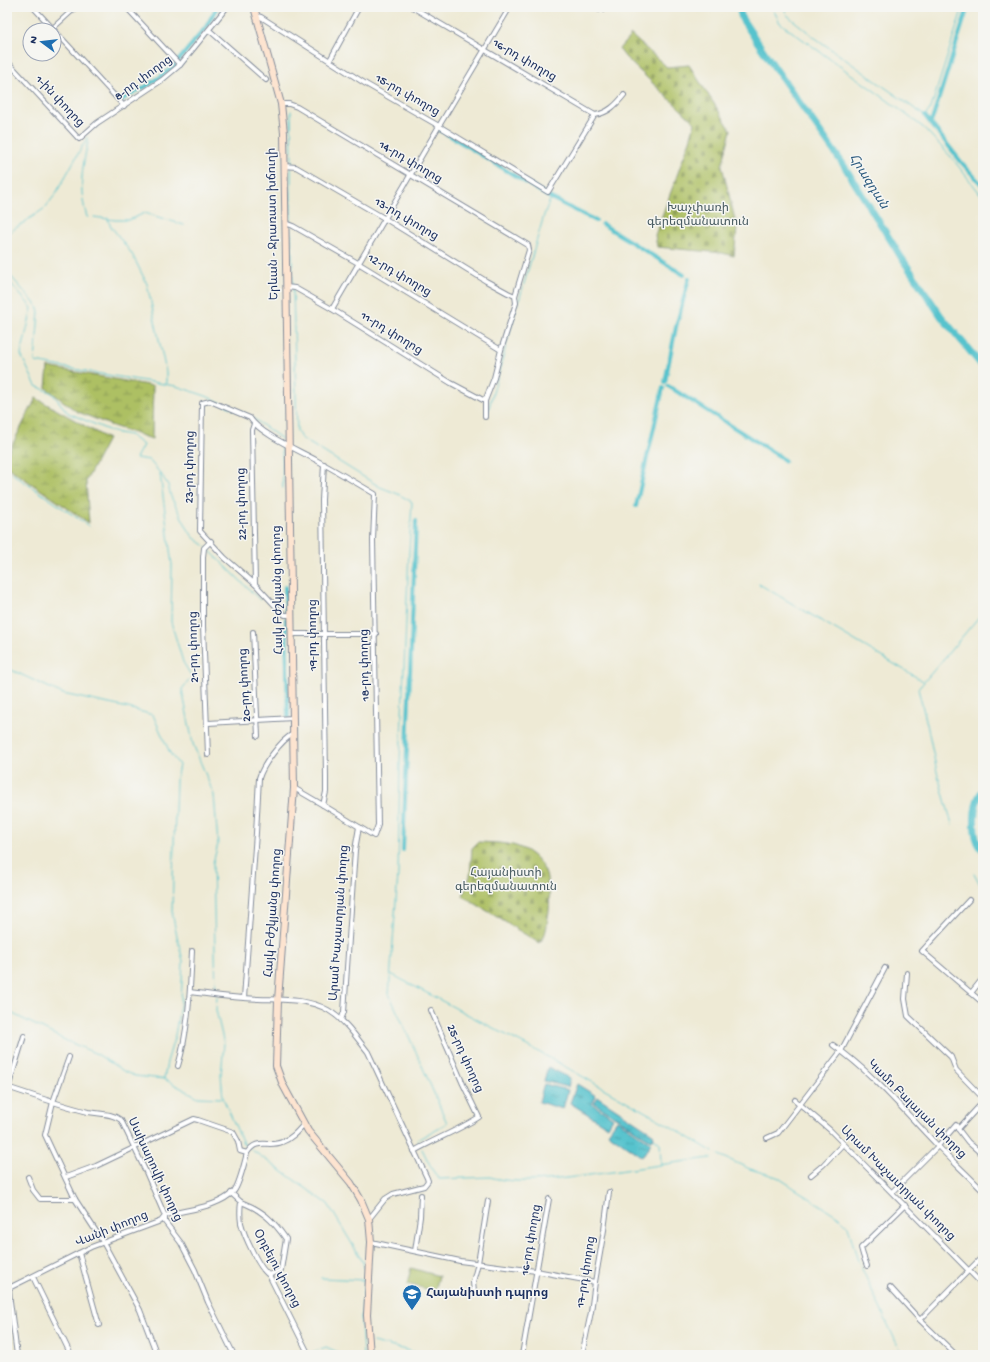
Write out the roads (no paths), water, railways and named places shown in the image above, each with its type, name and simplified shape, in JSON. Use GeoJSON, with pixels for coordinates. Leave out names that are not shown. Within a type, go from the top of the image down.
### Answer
{"type":"FeatureCollection","features":[{"type":"Feature","properties":{"kind":"main road","name":"Երևան - Ջրառատ խճուղի"},"geometry":{"type":"LineString","coordinates":[[254,7],[281,104],[284,133],[288,444]]}},
{"type":"Feature","properties":{"kind":"main road","name":"Հայկ Բժշկյանց փողոց"},"geometry":{"type":"LineString","coordinates":[[288,444],[294,788],[278,1000],[276,1066],[283,1085],[308,1131],[351,1183],[361,1200],[369,1219],[371,1242],[367,1315],[370,1355]]}},
{"type":"Feature","properties":{"kind":"street"},"geometry":{"type":"LineString","coordinates":[[33,7],[47,22]]}},
{"type":"Feature","properties":{"kind":"street"},"geometry":{"type":"LineString","coordinates":[[60,22],[76,7]]}},
{"type":"Feature","properties":{"kind":"street"},"geometry":{"type":"LineString","coordinates":[[126,7],[180,65]]}},
{"type":"Feature","properties":{"kind":"street","name":"8-րդ փողոց"},"geometry":{"type":"LineString","coordinates":[[79,139],[97,123],[162,80],[180,65],[227,7]]}},
{"type":"Feature","properties":{"kind":"street"},"geometry":{"type":"LineString","coordinates":[[330,60],[359,7]]}},
{"type":"Feature","properties":{"kind":"street","name":"16-րդ փողոց"},"geometry":{"type":"LineString","coordinates":[[412,7],[595,115]]}},
{"type":"Feature","properties":{"kind":"street"},"geometry":{"type":"LineString","coordinates":[[332,309],[384,218],[510,7]]}},
{"type":"Feature","properties":{"kind":"street"},"geometry":{"type":"LineString","coordinates":[[588,7],[602,10],[608,7]]}},
{"type":"Feature","properties":{"kind":"street","name":"15-րդ փողոց"},"geometry":{"type":"LineString","coordinates":[[256,16],[261,17],[366,84],[548,192],[595,115]]}},
{"type":"Feature","properties":{"kind":"street"},"geometry":{"type":"LineString","coordinates":[[209,30],[266,80]]}},
{"type":"Feature","properties":{"kind":"street"},"geometry":{"type":"LineString","coordinates":[[62,38],[124,106]]}},
{"type":"Feature","properties":{"kind":"street","name":"1-ին փողոց"},"geometry":{"type":"LineString","coordinates":[[7,61],[79,139]]}},
{"type":"Feature","properties":{"kind":"street"},"geometry":{"type":"LineString","coordinates":[[595,115],[603,114],[617,103],[624,95]]}},
{"type":"Feature","properties":{"kind":"street","name":"14-րդ փողոց"},"geometry":{"type":"LineString","coordinates":[[281,104],[289,104],[297,107],[528,245],[529,250],[515,296]]}},
{"type":"Feature","properties":{"kind":"street","name":"13-րդ փողոց"},"geometry":{"type":"LineString","coordinates":[[284,166],[296,167],[384,218],[486,281],[515,296]]}},
{"type":"Feature","properties":{"kind":"street","name":"12-րդ փողոց"},"geometry":{"type":"LineString","coordinates":[[286,224],[293,226],[358,263],[501,350]]}},
{"type":"Feature","properties":{"kind":"street","name":"11-րդ փողոց"},"geometry":{"type":"LineString","coordinates":[[287,287],[295,288],[332,309],[451,383],[485,401]]}},
{"type":"Feature","properties":{"kind":"street"},"geometry":{"type":"LineString","coordinates":[[485,417],[485,401],[494,378],[516,303],[515,296]]}},
{"type":"Feature","properties":{"kind":"street","name":"23-րդ փողոց"},"geometry":{"type":"LineString","coordinates":[[211,541],[200,531],[202,403],[210,401],[250,418],[254,424]]}},
{"type":"Feature","properties":{"kind":"street"},"geometry":{"type":"LineString","coordinates":[[254,424],[280,441],[324,464]]}},
{"type":"Feature","properties":{"kind":"street","name":"22-րդ փողոց"},"geometry":{"type":"LineString","coordinates":[[254,424],[252,430],[255,584]]}},
{"type":"Feature","properties":{"kind":"street","name":"18-րդ փողոց"},"geometry":{"type":"LineString","coordinates":[[324,464],[375,494],[373,540],[376,634],[378,825],[374,836],[359,827]]}},
{"type":"Feature","properties":{"kind":"street","name":"19-րդ փողոց"},"geometry":{"type":"LineString","coordinates":[[323,805],[326,792],[322,500],[324,464]]}},
{"type":"Feature","properties":{"kind":"street"},"geometry":{"type":"LineString","coordinates":[[211,541],[225,558],[255,584],[281,612],[291,616]]}},
{"type":"Feature","properties":{"kind":"street","name":"21-րդ փողոց"},"geometry":{"type":"LineString","coordinates":[[208,755],[208,723],[203,626],[203,557],[204,548],[211,541]]}},
{"type":"Feature","properties":{"kind":"street","name":"20-րդ փողոց"},"geometry":{"type":"LineString","coordinates":[[253,632],[258,736]]}},
{"type":"Feature","properties":{"kind":"street"},"geometry":{"type":"LineString","coordinates":[[291,634],[376,634]]}},
{"type":"Feature","properties":{"kind":"street"},"geometry":{"type":"LineString","coordinates":[[208,723],[293,718]]}},
{"type":"Feature","properties":{"kind":"street"},"geometry":{"type":"LineString","coordinates":[[244,998],[259,778],[261,771],[286,737],[293,734]]}},
{"type":"Feature","properties":{"kind":"street"},"geometry":{"type":"LineString","coordinates":[[294,788],[359,827]]}},
{"type":"Feature","properties":{"kind":"street","name":"Արամ Խաչատրյան փողոց"},"geometry":{"type":"LineString","coordinates":[[341,1020],[344,1012],[355,850],[359,827]]}},
{"type":"Feature","properties":{"kind":"street"},"geometry":{"type":"LineString","coordinates":[[969,900],[922,951],[983,1003]]}},
{"type":"Feature","properties":{"kind":"street"},"geometry":{"type":"LineString","coordinates":[[178,1066],[185,1042],[192,951]]}},
{"type":"Feature","properties":{"kind":"street"},"geometry":{"type":"LineString","coordinates":[[767,1138],[778,1133],[841,1051],[885,968]]}},
{"type":"Feature","properties":{"kind":"street"},"geometry":{"type":"LineString","coordinates":[[907,973],[905,999],[908,1016],[951,1057],[956,1070],[983,1098]]}},
{"type":"Feature","properties":{"kind":"street"},"geometry":{"type":"LineString","coordinates":[[970,993],[983,978]]}},
{"type":"Feature","properties":{"kind":"street","name":"Արամ Խաչատրյան փողոց"},"geometry":{"type":"LineString","coordinates":[[190,992],[244,998],[308,1002],[329,1011],[341,1020],[368,1052],[427,1178],[427,1183],[424,1186],[394,1194],[385,1199],[369,1219]]}},
{"type":"Feature","properties":{"kind":"street","name":"25-րդ փողոց"},"geometry":{"type":"LineString","coordinates":[[414,1151],[479,1117],[431,1010]]}},
{"type":"Feature","properties":{"kind":"street"},"geometry":{"type":"LineString","coordinates":[[8,1088],[24,1036]]}},
{"type":"Feature","properties":{"kind":"street","name":"Կամո Բալայան փողոց"},"geometry":{"type":"LineString","coordinates":[[834,1045],[894,1100],[983,1191]]}},
{"type":"Feature","properties":{"kind":"street"},"geometry":{"type":"LineString","coordinates":[[69,1057],[53,1102],[45,1135],[75,1199],[103,1242],[140,1310],[157,1355]]}},
{"type":"Feature","properties":{"kind":"street","name":"Սախարովի փողոց"},"geometry":{"type":"LineString","coordinates":[[8,1088],[90,1112],[116,1116],[121,1120],[165,1216],[165,1222],[181,1243],[234,1355]]}},
{"type":"Feature","properties":{"kind":"street","name":"Արամ Խաչատրյան փողոց"},"geometry":{"type":"LineString","coordinates":[[795,1100],[830,1130],[983,1285]]}},
{"type":"Feature","properties":{"kind":"street"},"geometry":{"type":"LineString","coordinates":[[958,1130],[983,1102]]}},
{"type":"Feature","properties":{"kind":"street"},"geometry":{"type":"LineString","coordinates":[[66,1177],[96,1166],[194,1120],[233,1132],[238,1141],[240,1151],[247,1153]]}},
{"type":"Feature","properties":{"kind":"street"},"geometry":{"type":"LineString","coordinates":[[269,1275],[281,1270],[286,1238],[276,1225],[261,1211],[241,1202],[231,1193],[234,1190],[247,1153],[253,1146],[257,1144],[281,1143],[294,1136],[304,1124]]}},
{"type":"Feature","properties":{"kind":"street"},"geometry":{"type":"LineString","coordinates":[[892,1192],[938,1146],[956,1125],[958,1130],[968,1142],[983,1155]]}},
{"type":"Feature","properties":{"kind":"street"},"geometry":{"type":"LineString","coordinates":[[811,1175],[843,1144]]}},
{"type":"Feature","properties":{"kind":"street"},"geometry":{"type":"LineString","coordinates":[[28,1177],[33,1190],[40,1199],[75,1199]]}},
{"type":"Feature","properties":{"kind":"street","name":"17-րդ փողոց"},"geometry":{"type":"LineString","coordinates":[[582,1355],[591,1312],[609,1192]]}},
{"type":"Feature","properties":{"kind":"street","name":"Վանի փողոց"},"geometry":{"type":"LineString","coordinates":[[9,1288],[103,1242],[161,1221],[165,1216],[212,1204],[225,1198],[231,1193]]}},
{"type":"Feature","properties":{"kind":"street"},"geometry":{"type":"LineString","coordinates":[[415,1251],[420,1217],[421,1195]]}},
{"type":"Feature","properties":{"kind":"street","name":"16-րդ փողոց"},"geometry":{"type":"LineString","coordinates":[[522,1355],[549,1199]]}},
{"type":"Feature","properties":{"kind":"street"},"geometry":{"type":"LineString","coordinates":[[474,1292],[473,1282],[478,1263],[488,1201]]}},
{"type":"Feature","properties":{"kind":"street","name":"Օրբելու փողոց"},"geometry":{"type":"LineString","coordinates":[[241,1202],[241,1222],[243,1230],[263,1271],[269,1275],[309,1355]]}},
{"type":"Feature","properties":{"kind":"street"},"geometry":{"type":"LineString","coordinates":[[867,1266],[862,1255],[861,1248],[905,1205]]}},
{"type":"Feature","properties":{"kind":"street"},"geometry":{"type":"LineString","coordinates":[[371,1242],[460,1261],[536,1271],[595,1282]]}},
{"type":"Feature","properties":{"kind":"street"},"geometry":{"type":"LineString","coordinates":[[79,1253],[99,1325]]}},
{"type":"Feature","properties":{"kind":"street"},"geometry":{"type":"LineString","coordinates":[[920,1320],[983,1256]]}},
{"type":"Feature","properties":{"kind":"street"},"geometry":{"type":"LineString","coordinates":[[33,1277],[71,1355]]}},
{"type":"Feature","properties":{"kind":"street"},"geometry":{"type":"LineString","coordinates":[[7,1282],[18,1355]]}},
{"type":"Feature","properties":{"kind":"street"},"geometry":{"type":"LineString","coordinates":[[890,1287],[920,1320],[956,1355]]}},
{"type":"Feature","properties":{"kind":"water"},"geometry":{"type":"Polygon","coordinates":[[[548,1067],[570,1078],[568,1087],[544,1081],[548,1067]]]}},
{"type":"Feature","properties":{"kind":"water"},"geometry":{"type":"Polygon","coordinates":[[[544,1084],[568,1090],[563,1109],[539,1102],[544,1084]]]}},
{"type":"Feature","properties":{"kind":"water"},"geometry":{"type":"Polygon","coordinates":[[[577,1084],[596,1096],[592,1104],[613,1118],[608,1127],[570,1103],[577,1084]]]}},
{"type":"Feature","properties":{"kind":"water"},"geometry":{"type":"Polygon","coordinates":[[[598,1097],[654,1134],[653,1139],[650,1140],[594,1103],[598,1097]]]}},
{"type":"Feature","properties":{"kind":"water"},"geometry":{"type":"Polygon","coordinates":[[[617,1120],[651,1143],[642,1157],[608,1133],[617,1120]]]}},
{"type":"Feature","properties":{"kind":"waterway"},"geometry":{"type":"LineString","coordinates":[[178,61],[206,27],[217,7]]}},
{"type":"Feature","properties":{"kind":"waterway","name":"Հրազդան"},"geometry":{"type":"LineString","coordinates":[[739,7],[742,19],[843,164],[901,257],[941,316],[983,367]]}},
{"type":"Feature","properties":{"kind":"waterway"},"geometry":{"type":"LineString","coordinates":[[772,7],[780,23],[924,128],[951,157],[983,197]]}},
{"type":"Feature","properties":{"kind":"waterway"},"geometry":{"type":"LineString","coordinates":[[784,7],[787,15],[814,37],[925,116],[931,108],[963,7]]}},
{"type":"Feature","properties":{"kind":"waterway"},"geometry":{"type":"LineString","coordinates":[[932,120],[968,7]]}},
{"type":"Feature","properties":{"kind":"waterway"},"geometry":{"type":"LineString","coordinates":[[122,100],[146,87],[175,65]]}},
{"type":"Feature","properties":{"kind":"waterway"},"geometry":{"type":"LineString","coordinates":[[291,111],[292,164]]}},
{"type":"Feature","properties":{"kind":"waterway"},"geometry":{"type":"LineString","coordinates":[[925,116],[962,163],[983,186]]}},
{"type":"Feature","properties":{"kind":"waterway"},"geometry":{"type":"LineString","coordinates":[[439,129],[551,198],[596,221]]}},
{"type":"Feature","properties":{"kind":"waterway"},"geometry":{"type":"LineString","coordinates":[[87,138],[88,141],[83,170],[82,188],[84,207],[88,217]]}},
{"type":"Feature","properties":{"kind":"waterway"},"geometry":{"type":"LineString","coordinates":[[7,234],[45,208],[55,195],[87,138]]}},
{"type":"Feature","properties":{"kind":"waterway"},"geometry":{"type":"LineString","coordinates":[[291,168],[291,224]]}},
{"type":"Feature","properties":{"kind":"waterway"},"geometry":{"type":"LineString","coordinates":[[518,304],[545,212],[551,198]]}},
{"type":"Feature","properties":{"kind":"waterway"},"geometry":{"type":"LineString","coordinates":[[94,217],[129,220],[145,213],[184,225]]}},
{"type":"Feature","properties":{"kind":"waterway"},"geometry":{"type":"LineString","coordinates":[[108,218],[110,225],[132,254],[147,284],[166,372],[166,384]]}},
{"type":"Feature","properties":{"kind":"waterway"},"geometry":{"type":"LineString","coordinates":[[602,224],[684,275]]}},
{"type":"Feature","properties":{"kind":"waterway"},"geometry":{"type":"LineString","coordinates":[[291,228],[293,286]]}},
{"type":"Feature","properties":{"kind":"waterway"},"geometry":{"type":"LineString","coordinates":[[7,272],[36,305],[39,311],[35,362],[176,386],[206,396],[247,415]]}},
{"type":"Feature","properties":{"kind":"waterway"},"geometry":{"type":"LineString","coordinates":[[665,382],[676,327],[689,278]]}},
{"type":"Feature","properties":{"kind":"waterway"},"geometry":{"type":"LineString","coordinates":[[7,279],[32,308],[21,355],[36,386],[52,393],[68,413],[113,432],[130,435],[143,445],[136,458],[149,460],[160,473],[172,565],[171,622],[183,662],[192,677],[182,689],[193,744],[214,795],[218,844],[213,863],[216,994]]}},
{"type":"Feature","properties":{"kind":"waterway"},"geometry":{"type":"LineString","coordinates":[[293,289],[297,431],[301,438],[380,487],[398,494],[412,502],[400,762],[398,875],[389,994],[447,1123],[417,1140],[420,1145]]}},
{"type":"Feature","properties":{"kind":"waterway"},"geometry":{"type":"LineString","coordinates":[[487,415],[516,309]]}},
{"type":"Feature","properties":{"kind":"waterway"},"geometry":{"type":"LineString","coordinates":[[668,386],[785,461]]}},
{"type":"Feature","properties":{"kind":"waterway"},"geometry":{"type":"LineString","coordinates":[[636,506],[663,388]]}},
{"type":"Feature","properties":{"kind":"waterway"},"geometry":{"type":"LineString","coordinates":[[253,418],[282,439]]}},
{"type":"Feature","properties":{"kind":"waterway"},"geometry":{"type":"LineString","coordinates":[[282,446],[283,488]]}},
{"type":"Feature","properties":{"kind":"waterway"},"geometry":{"type":"LineString","coordinates":[[7,470],[89,526]]}},
{"type":"Feature","properties":{"kind":"waterway"},"geometry":{"type":"LineString","coordinates":[[161,474],[168,485],[171,497],[188,529],[193,537],[204,545]]}},
{"type":"Feature","properties":{"kind":"waterway"},"geometry":{"type":"LineString","coordinates":[[403,850],[416,521]]}},
{"type":"Feature","properties":{"kind":"waterway"},"geometry":{"type":"LineString","coordinates":[[206,547],[260,600]]}},
{"type":"Feature","properties":{"kind":"waterway"},"geometry":{"type":"LineString","coordinates":[[759,584],[923,681]]}},
{"type":"Feature","properties":{"kind":"waterway"},"geometry":{"type":"LineString","coordinates":[[285,587],[286,612]]}},
{"type":"Feature","properties":{"kind":"waterway"},"geometry":{"type":"LineString","coordinates":[[952,824],[937,772],[918,689],[983,612]]}},
{"type":"Feature","properties":{"kind":"waterway"},"geometry":{"type":"LineString","coordinates":[[286,619],[288,717]]}},
{"type":"Feature","properties":{"kind":"waterway"},"geometry":{"type":"LineString","coordinates":[[7,668],[63,694],[153,715],[170,753],[179,765],[176,780],[172,912],[183,961],[181,1001],[175,1035],[167,1062],[164,1079]]}},
{"type":"Feature","properties":{"kind":"waterway","name":"Հրազդան"},"geometry":{"type":"LineString","coordinates":[[983,790],[976,806],[975,819],[977,841],[983,849]]}},
{"type":"Feature","properties":{"kind":"waterway"},"geometry":{"type":"LineString","coordinates":[[974,873],[983,890]]}},
{"type":"Feature","properties":{"kind":"waterway"},"geometry":{"type":"LineString","coordinates":[[391,974],[548,1057],[713,1152]]}},
{"type":"Feature","properties":{"kind":"waterway"},"geometry":{"type":"LineString","coordinates":[[217,997],[216,1010],[224,1044],[221,1075],[223,1098],[243,1143],[250,1148]]}},
{"type":"Feature","properties":{"kind":"waterway"},"geometry":{"type":"LineString","coordinates":[[7,1011],[67,1041],[97,1054],[125,1072],[135,1076],[164,1079],[198,1097],[222,1098]]}},
{"type":"Feature","properties":{"kind":"waterway"},"geometry":{"type":"LineString","coordinates":[[654,1138],[660,1143],[661,1164]]}},
{"type":"Feature","properties":{"kind":"waterway"},"geometry":{"type":"LineString","coordinates":[[422,1149],[433,1171],[439,1179],[490,1177],[518,1181],[550,1180],[711,1158]]}},
{"type":"Feature","properties":{"kind":"waterway"},"geometry":{"type":"LineString","coordinates":[[252,1150],[328,1204],[363,1262],[365,1272],[361,1317],[363,1355]]}},
{"type":"Feature","properties":{"kind":"waterway"},"geometry":{"type":"LineString","coordinates":[[719,1155],[750,1169],[777,1177],[839,1217],[848,1226],[857,1258],[902,1355]]}},
{"type":"Feature","properties":{"kind":"waterway"},"geometry":{"type":"LineString","coordinates":[[321,1278],[364,1280]]}},
{"type":"Feature","properties":{"kind":"waterway"},"geometry":{"type":"LineString","coordinates":[[373,1342],[426,1355]]}},
{"type":"Feature","properties":{"kind":"waterway"},"geometry":{"type":"LineString","coordinates":[[313,1352],[326,1347],[344,1355]]}},
{"type":"Feature","properties":{"kind":"place","name":"Հայանիստի դպրոց"},"geometry":{"type":"Point","coordinates":[412,1311]}},
{"type":"Feature","properties":{"kind":"park label","name":"Խաչփառի գերեզմանատուն"},"geometry":{"type":"Point","coordinates":[698,216]}},
{"type":"Feature","properties":{"kind":"park label","name":"Հայանիստի գերեզմանատուն"},"geometry":{"type":"Point","coordinates":[506,881]}}]}
